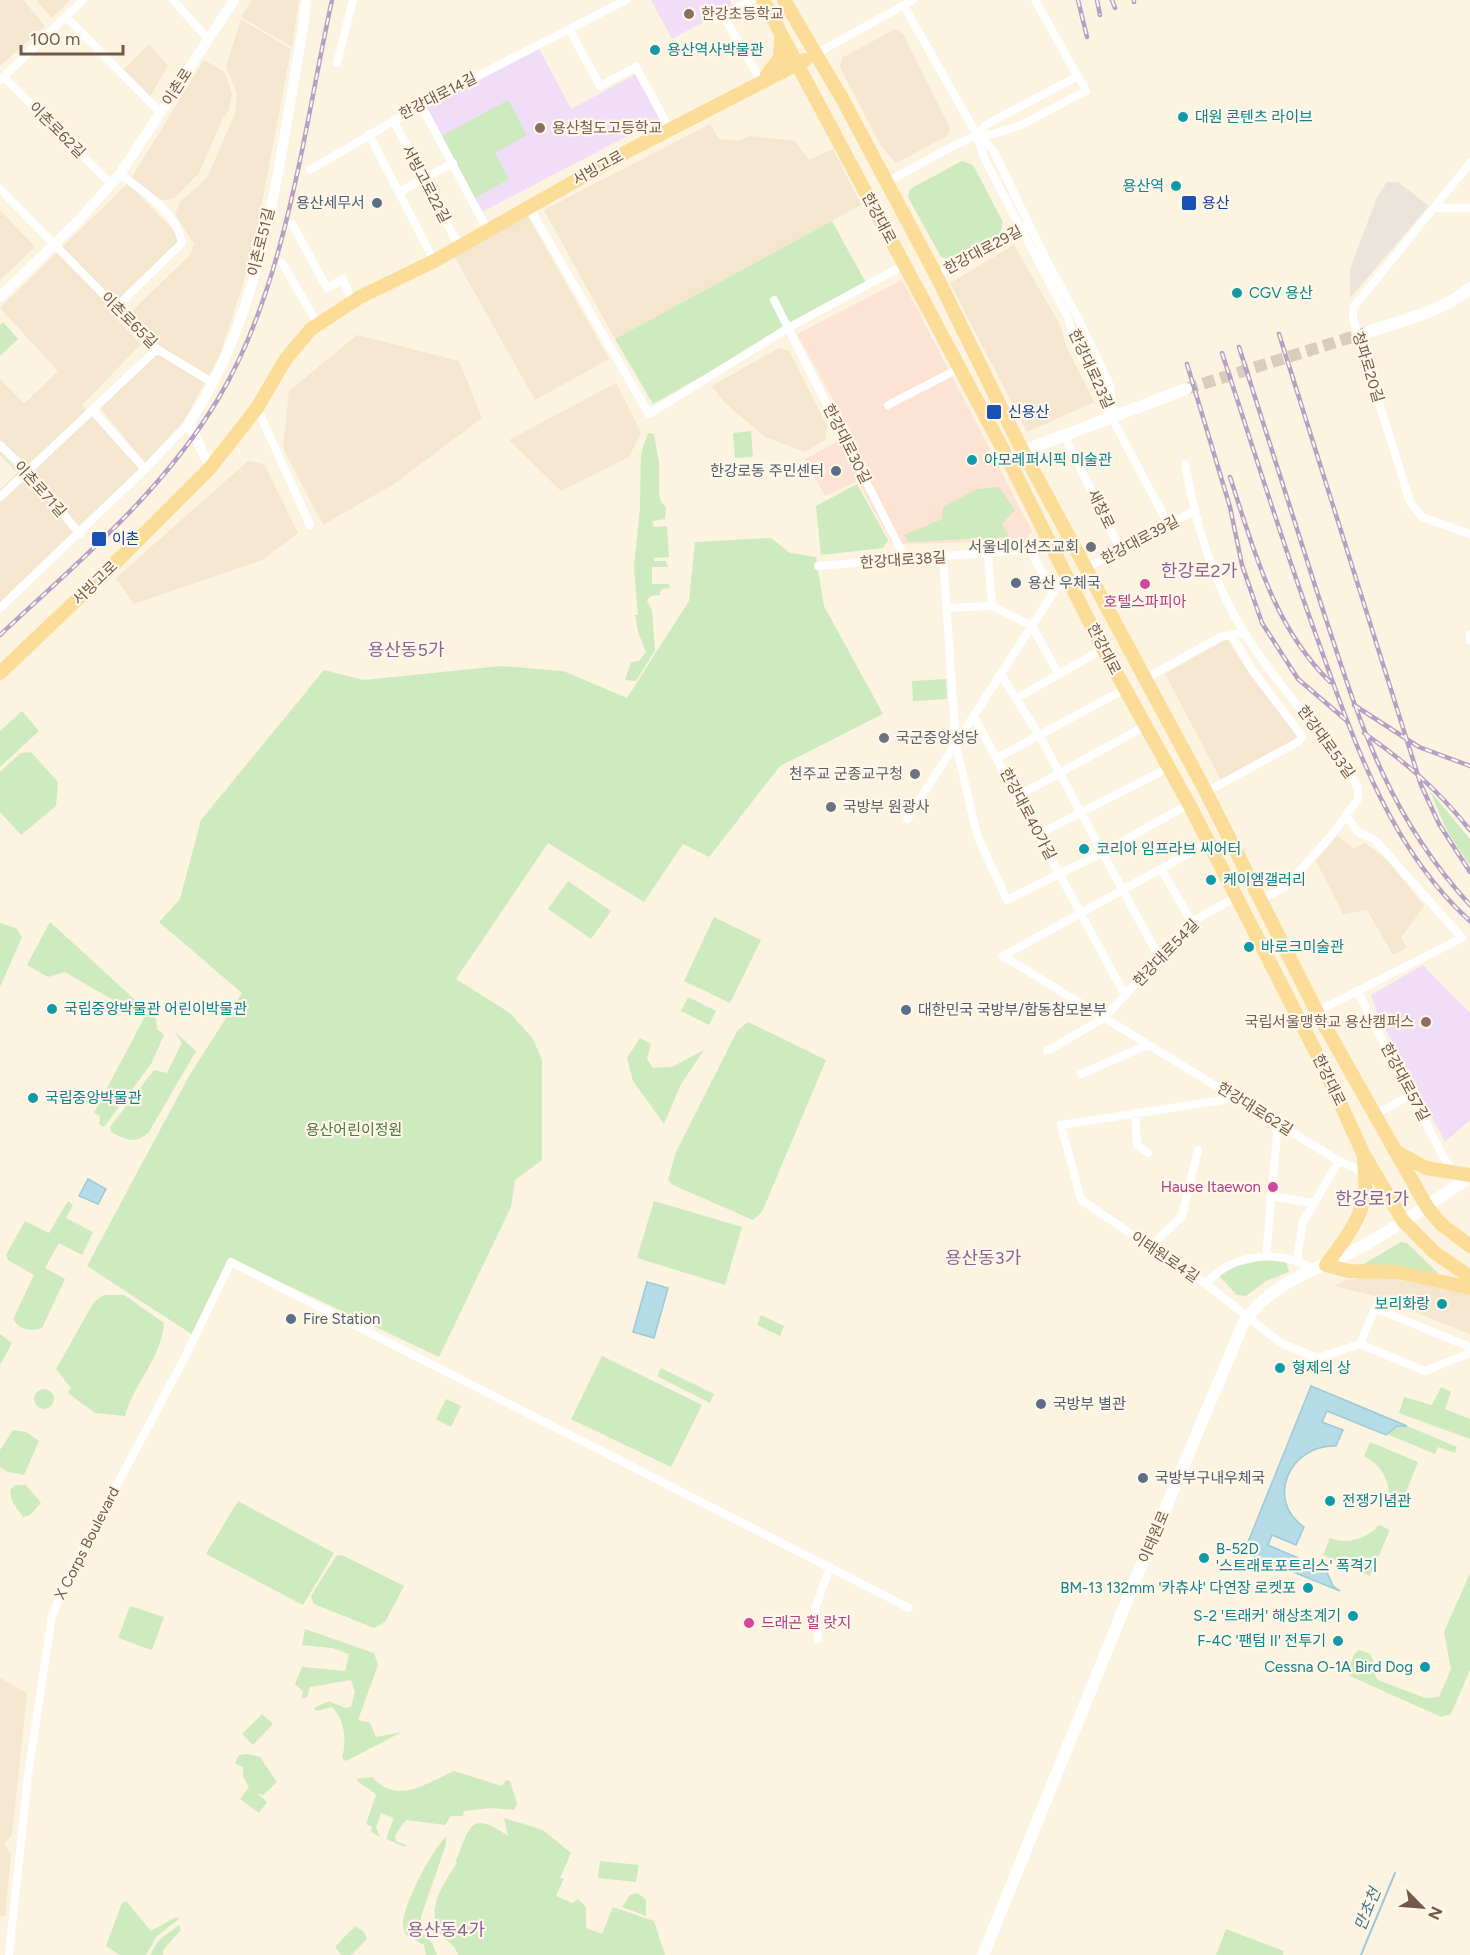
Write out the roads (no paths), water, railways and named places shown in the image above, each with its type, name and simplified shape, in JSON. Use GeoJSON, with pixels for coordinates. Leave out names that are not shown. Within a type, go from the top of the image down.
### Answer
{"type":"FeatureCollection","features":[{"type":"Feature","properties":{"kind":"main road","name":"한강대로"},"geometry":{"type":"LineString","coordinates":[[763,0],[1007,457],[1103,648],[1189,804],[1325,1070],[1364,1153],[1403,1221],[1434,1252],[1470,1277]]}},
{"type":"Feature","properties":{"kind":"main road","name":"한강대로"},"geometry":{"type":"LineString","coordinates":[[788,1],[814,54],[887,182],[936,275],[1023,451],[1206,792],[1317,1012],[1427,1207],[1441,1224],[1470,1246]]}},
{"type":"Feature","properties":{"kind":"main road"},"geometry":{"type":"LineString","coordinates":[[762,80],[780,58],[782,43],[777,26]]}},
{"type":"Feature","properties":{"kind":"main road","name":"서빙고로"},"geometry":{"type":"LineString","coordinates":[[0,673],[210,468],[257,408],[300,340],[318,324],[352,302],[434,261],[670,130],[814,54]]}},
{"type":"Feature","properties":{"kind":"main road"},"geometry":{"type":"LineString","coordinates":[[1368,332],[1445,305],[1470,288]]}},
{"type":"Feature","properties":{"kind":"main road"},"geometry":{"type":"LineString","coordinates":[[1007,457],[1186,389]]}},
{"type":"Feature","properties":{"kind":"main road"},"geometry":{"type":"LineString","coordinates":[[1397,1152],[1426,1168],[1443,1173],[1454,1171],[1470,1176]]}},
{"type":"Feature","properties":{"kind":"main road"},"geometry":{"type":"LineString","coordinates":[[1321,1267],[1354,1226],[1361,1208],[1365,1192],[1364,1153]]}},
{"type":"Feature","properties":{"kind":"main road","name":"이태원로"},"geometry":{"type":"LineString","coordinates":[[983,1955],[1137,1576],[1239,1331],[1249,1315],[1269,1294],[1427,1207],[1470,1176]]}},
{"type":"Feature","properties":{"kind":"main road"},"geometry":{"type":"LineString","coordinates":[[1321,1267],[1349,1271],[1397,1272],[1470,1288]]}},
{"type":"Feature","properties":{"kind":"street"},"geometry":{"type":"LineString","coordinates":[[2,79],[83,0]]}},
{"type":"Feature","properties":{"kind":"street"},"geometry":{"type":"LineString","coordinates":[[173,0],[208,39]]}},
{"type":"Feature","properties":{"kind":"street","name":"이촌로"},"geometry":{"type":"LineString","coordinates":[[0,297],[120,174],[234,0]]}},
{"type":"Feature","properties":{"kind":"street","name":"이촌로51길"},"geometry":{"type":"LineString","coordinates":[[189,423],[224,360],[260,256],[303,28],[306,0]]}},
{"type":"Feature","properties":{"kind":"street"},"geometry":{"type":"LineString","coordinates":[[337,63],[353,0]]}},
{"type":"Feature","properties":{"kind":"street","name":"한강대로14길"},"geometry":{"type":"LineString","coordinates":[[310,170],[393,120],[569,29],[616,2],[626,0]]}},
{"type":"Feature","properties":{"kind":"street"},"geometry":{"type":"LineString","coordinates":[[752,0],[719,17],[762,80]]}},
{"type":"Feature","properties":{"kind":"street"},"geometry":{"type":"LineString","coordinates":[[977,135],[990,135],[1021,125],[1086,91],[1035,0]]}},
{"type":"Feature","properties":{"kind":"street"},"geometry":{"type":"LineString","coordinates":[[814,54],[909,2]]}},
{"type":"Feature","properties":{"kind":"street","name":"한강대로23길"},"geometry":{"type":"LineString","coordinates":[[909,2],[977,135],[993,150],[1068,318],[1075,343],[1096,388],[1113,416]]}},
{"type":"Feature","properties":{"kind":"street"},"geometry":{"type":"LineString","coordinates":[[66,17],[161,113]]}},
{"type":"Feature","properties":{"kind":"street"},"geometry":{"type":"LineString","coordinates":[[569,29],[600,86],[636,66],[670,130]]}},
{"type":"Feature","properties":{"kind":"street"},"geometry":{"type":"LineString","coordinates":[[887,182],[977,135],[987,124],[1078,76]]}},
{"type":"Feature","properties":{"kind":"street","name":"이촌로62길"},"geometry":{"type":"LineString","coordinates":[[2,79],[111,184]]}},
{"type":"Feature","properties":{"kind":"street"},"geometry":{"type":"LineString","coordinates":[[421,105],[488,231]]}},
{"type":"Feature","properties":{"kind":"street","name":"서빙고로22길"},"geometry":{"type":"LineString","coordinates":[[393,120],[454,237],[462,245]]}},
{"type":"Feature","properties":{"kind":"street"},"geometry":{"type":"LineString","coordinates":[[369,134],[434,261]]}},
{"type":"Feature","properties":{"kind":"street","name":"청파로20길"},"geometry":{"type":"LineString","coordinates":[[1470,162],[1353,308],[1353,319],[1410,502],[1422,517],[1470,534]]}},
{"type":"Feature","properties":{"kind":"street"},"geometry":{"type":"LineString","coordinates":[[399,192],[453,163]]}},
{"type":"Feature","properties":{"kind":"street"},"geometry":{"type":"LineString","coordinates":[[116,307],[182,243],[180,228],[155,201],[120,174]]}},
{"type":"Feature","properties":{"kind":"street","name":"이촌로65길"},"geometry":{"type":"LineString","coordinates":[[0,189],[157,349],[213,383]]}},
{"type":"Feature","properties":{"kind":"street"},"geometry":{"type":"LineString","coordinates":[[531,206],[534,216],[649,414],[788,327],[904,265]]}},
{"type":"Feature","properties":{"kind":"street"},"geometry":{"type":"LineString","coordinates":[[1434,208],[1470,208]]}},
{"type":"Feature","properties":{"kind":"street"},"geometry":{"type":"LineString","coordinates":[[292,224],[327,288],[343,279],[352,302]]}},
{"type":"Feature","properties":{"kind":"street","name":"한강대로23길"},"geometry":{"type":"LineString","coordinates":[[1026,227],[1110,386],[1113,416]]}},
{"type":"Feature","properties":{"kind":"street","name":"한강대로29길"},"geometry":{"type":"LineString","coordinates":[[936,275],[1026,227]]}},
{"type":"Feature","properties":{"kind":"street"},"geometry":{"type":"LineString","coordinates":[[282,263],[318,324]]}},
{"type":"Feature","properties":{"kind":"street","name":"한강대로30길"},"geometry":{"type":"LineString","coordinates":[[774,300],[906,560]]}},
{"type":"Feature","properties":{"kind":"street"},"geometry":{"type":"LineString","coordinates":[[0,497],[157,349]]}},
{"type":"Feature","properties":{"kind":"street"},"geometry":{"type":"LineString","coordinates":[[888,405],[960,368]]}},
{"type":"Feature","properties":{"kind":"street"},"geometry":{"type":"LineString","coordinates":[[257,408],[310,525]]}},
{"type":"Feature","properties":{"kind":"street"},"geometry":{"type":"LineString","coordinates":[[93,411],[145,470]]}},
{"type":"Feature","properties":{"kind":"street"},"geometry":{"type":"LineString","coordinates":[[1113,416],[1168,525]]}},
{"type":"Feature","properties":{"kind":"street"},"geometry":{"type":"LineString","coordinates":[[0,608],[80,534],[189,423],[210,468]]}},
{"type":"Feature","properties":{"kind":"street","name":"새창로"},"geometry":{"type":"LineString","coordinates":[[1064,435],[1121,551]]}},
{"type":"Feature","properties":{"kind":"street","name":"이촌로71길"},"geometry":{"type":"LineString","coordinates":[[0,445],[28,472],[80,534]]}},
{"type":"Feature","properties":{"kind":"street","name":"한강대로39길"},"geometry":{"type":"LineString","coordinates":[[1185,464],[1194,511],[1211,565],[1244,633]]}},
{"type":"Feature","properties":{"kind":"street","name":"한강대로39길"},"geometry":{"type":"LineString","coordinates":[[1086,568],[1194,511]]}},
{"type":"Feature","properties":{"kind":"street","name":"한강대로38길"},"geometry":{"type":"LineString","coordinates":[[818,566],[1074,546]]}},
{"type":"Feature","properties":{"kind":"street"},"geometry":{"type":"LineString","coordinates":[[1030,550],[1053,593]]}},
{"type":"Feature","properties":{"kind":"street"},"geometry":{"type":"LineString","coordinates":[[988,553],[992,606]]}},
{"type":"Feature","properties":{"kind":"street"},"geometry":{"type":"LineString","coordinates":[[943,557],[956,746],[977,836],[1007,900],[1102,853],[1189,804]]}},
{"type":"Feature","properties":{"kind":"street"},"geometry":{"type":"LineString","coordinates":[[907,819],[1066,573]]}},
{"type":"Feature","properties":{"kind":"street"},"geometry":{"type":"LineString","coordinates":[[947,608],[992,606],[1032,626],[1058,673]]}},
{"type":"Feature","properties":{"kind":"street"},"geometry":{"type":"LineString","coordinates":[[1145,679],[1220,637],[1244,633]]}},
{"type":"Feature","properties":{"kind":"street","name":"한강대로53길"},"geometry":{"type":"LineString","coordinates":[[1244,633],[1345,764],[1358,788],[1358,799],[1331,836],[1286,886],[1261,900]]}},
{"type":"Feature","properties":{"kind":"street"},"geometry":{"type":"LineString","coordinates":[[1470,634],[1470,640]]}},
{"type":"Feature","properties":{"kind":"street"},"geometry":{"type":"LineString","coordinates":[[1206,792],[1298,742],[1302,736],[1252,670],[1232,635]]}},
{"type":"Feature","properties":{"kind":"street"},"geometry":{"type":"LineString","coordinates":[[1017,698],[1103,648]]}},
{"type":"Feature","properties":{"kind":"street"},"geometry":{"type":"LineString","coordinates":[[1000,675],[1039,735],[1160,959]]}},
{"type":"Feature","properties":{"kind":"street"},"geometry":{"type":"LineString","coordinates":[[998,758],[1125,689]]}},
{"type":"Feature","properties":{"kind":"street","name":"한강대로40가길"},"geometry":{"type":"LineString","coordinates":[[974,717],[1125,995]]}},
{"type":"Feature","properties":{"kind":"street"},"geometry":{"type":"LineString","coordinates":[[1018,796],[1146,726]]}},
{"type":"Feature","properties":{"kind":"street"},"geometry":{"type":"LineString","coordinates":[[1039,834],[1168,768]]}},
{"type":"Feature","properties":{"kind":"street"},"geometry":{"type":"LineString","coordinates":[[1298,1021],[1462,938],[1375,840],[1358,832],[1346,815]]}},
{"type":"Feature","properties":{"kind":"street"},"geometry":{"type":"LineString","coordinates":[[1081,912],[1208,843]]}},
{"type":"Feature","properties":{"kind":"street"},"geometry":{"type":"LineString","coordinates":[[1161,868],[1192,922]]}},
{"type":"Feature","properties":{"kind":"street","name":"한강대로54길"},"geometry":{"type":"LineString","coordinates":[[1104,1018],[1192,922],[1236,897]]}},
{"type":"Feature","properties":{"kind":"street","name":"한강대로62길"},"geometry":{"type":"LineString","coordinates":[[1081,912],[1003,956],[1339,1161],[1364,1172]]}},
{"type":"Feature","properties":{"kind":"street","name":"한강대로57길"},"geometry":{"type":"LineString","coordinates":[[1357,991],[1445,1160],[1454,1171]]}},
{"type":"Feature","properties":{"kind":"street"},"geometry":{"type":"LineString","coordinates":[[1047,1051],[1104,1018]]}},
{"type":"Feature","properties":{"kind":"street"},"geometry":{"type":"LineString","coordinates":[[1081,1074],[1147,1045]]}},
{"type":"Feature","properties":{"kind":"street"},"geometry":{"type":"LineString","coordinates":[[1376,1114],[1411,1095]]}},
{"type":"Feature","properties":{"kind":"street"},"geometry":{"type":"LineString","coordinates":[[1148,1153],[1137,1145],[1135,1113],[1237,1098]]}},
{"type":"Feature","properties":{"kind":"street","name":"이태원로4길"},"geometry":{"type":"LineString","coordinates":[[1135,1113],[1061,1125],[1081,1200],[1206,1284],[1249,1315],[1281,1343],[1317,1358],[1359,1344]]}},
{"type":"Feature","properties":{"kind":"street"},"geometry":{"type":"LineString","coordinates":[[1266,1256],[1278,1123]]}},
{"type":"Feature","properties":{"kind":"street"},"geometry":{"type":"LineString","coordinates":[[1150,1246],[1182,1216],[1198,1150]]}},
{"type":"Feature","properties":{"kind":"street"},"geometry":{"type":"LineString","coordinates":[[1297,1259],[1303,1222],[1339,1161]]}},
{"type":"Feature","properties":{"kind":"street"},"geometry":{"type":"LineString","coordinates":[[1270,1196],[1313,1203]]}},
{"type":"Feature","properties":{"kind":"street"},"geometry":{"type":"LineString","coordinates":[[1206,1284],[1214,1274],[1232,1264],[1266,1256],[1297,1259],[1321,1267]]}},
{"type":"Feature","properties":{"kind":"street","name":"X Corps Boulevard"},"geometry":{"type":"LineString","coordinates":[[9,1955],[28,1775],[52,1616],[71,1571],[176,1375],[231,1262],[830,1567]]}},
{"type":"Feature","properties":{"kind":"street"},"geometry":{"type":"LineString","coordinates":[[1470,1347],[1375,1308],[1359,1344],[1425,1371],[1470,1353]]}},
{"type":"Feature","properties":{"kind":"street"},"geometry":{"type":"LineString","coordinates":[[818,1640],[815,1608],[830,1567],[909,1608]]}},
{"type":"Feature","properties":{"kind":"water"},"geometry":{"type":"Polygon","coordinates":[[[88,1179],[106,1189],[98,1204],[79,1196],[88,1179]]]}},
{"type":"Feature","properties":{"kind":"water"},"geometry":{"type":"Polygon","coordinates":[[[647,1282],[668,1288],[654,1338],[633,1332],[647,1282]]]}},
{"type":"Feature","properties":{"kind":"water"},"geometry":{"type":"Polygon","coordinates":[[[1311,1386],[1407,1426],[1397,1426],[1386,1435],[1327,1411],[1322,1422],[1343,1430],[1336,1446],[1320,1448],[1306,1454],[1288,1475],[1285,1489],[1286,1502],[1292,1515],[1304,1527],[1296,1545],[1272,1535],[1268,1545],[1326,1570],[1333,1586],[1340,1591],[1244,1552],[1311,1386]]]}},
{"type":"Feature","properties":{"kind":"waterway","name":"만초천"},"geometry":{"type":"LineString","coordinates":[[1361,1955],[1395,1873]]}},
{"type":"Feature","properties":{"kind":"tunnel"},"geometry":{"type":"LineString","coordinates":[[1186,389],[1368,332]]}},
{"type":"Feature","properties":{"kind":"railway"},"geometry":{"type":"LineString","coordinates":[[0,635],[89,553],[145,495],[172,465],[218,399],[241,355],[261,307],[277,257],[302,153],[332,0]]}},
{"type":"Feature","properties":{"kind":"railway"},"geometry":{"type":"LineString","coordinates":[[1078,0],[1087,37]]}},
{"type":"Feature","properties":{"kind":"railway"},"geometry":{"type":"LineString","coordinates":[[1097,0],[1100,15]]}},
{"type":"Feature","properties":{"kind":"railway"},"geometry":{"type":"LineString","coordinates":[[1112,0],[1115,8]]}},
{"type":"Feature","properties":{"kind":"railway"},"geometry":{"type":"LineString","coordinates":[[1279,334],[1421,785],[1439,824],[1470,872]]}},
{"type":"Feature","properties":{"kind":"railway"},"geometry":{"type":"LineString","coordinates":[[1239,347],[1333,641],[1377,761],[1416,834],[1440,870],[1470,905]]}},
{"type":"Feature","properties":{"kind":"railway"},"geometry":{"type":"LineString","coordinates":[[1222,353],[1291,565],[1359,750],[1395,825],[1416,859],[1441,892],[1470,921]]}},
{"type":"Feature","properties":{"kind":"railway"},"geometry":{"type":"LineString","coordinates":[[1187,364],[1230,507],[1242,565],[1262,623],[1298,679],[1347,721]]}},
{"type":"Feature","properties":{"kind":"railway"},"geometry":{"type":"LineString","coordinates":[[1230,477],[1257,559],[1280,612],[1310,660],[1330,682]]}},
{"type":"Feature","properties":{"kind":"railway"},"geometry":{"type":"LineString","coordinates":[[1354,705],[1419,747],[1470,766]]}},
{"type":"Feature","properties":{"kind":"railway"},"geometry":{"type":"LineString","coordinates":[[1364,733],[1421,777],[1470,830]]}},
{"type":"Feature","properties":{"kind":"place","name":"한강초등학교"},"geometry":{"type":"Point","coordinates":[689,14]}},
{"type":"Feature","properties":{"kind":"place","name":"용산역사박물관"},"geometry":{"type":"Point","coordinates":[655,50]}},
{"type":"Feature","properties":{"kind":"place","name":"대원 콘텐츠 라이브"},"geometry":{"type":"Point","coordinates":[1183,117]}},
{"type":"Feature","properties":{"kind":"place","name":"용산철도고등학교"},"geometry":{"type":"Point","coordinates":[540,128]}},
{"type":"Feature","properties":{"kind":"place","name":"용산역"},"geometry":{"type":"Point","coordinates":[1176,186]}},
{"type":"Feature","properties":{"kind":"place","name":"용산세무서"},"geometry":{"type":"Point","coordinates":[377,203]}},
{"type":"Feature","properties":{"kind":"place","name":"용산"},"geometry":{"type":"Point","coordinates":[1189,203]}},
{"type":"Feature","properties":{"kind":"place","name":"CGV 용산"},"geometry":{"type":"Point","coordinates":[1237,293]}},
{"type":"Feature","properties":{"kind":"place","name":"신용산"},"geometry":{"type":"Point","coordinates":[994,412]}},
{"type":"Feature","properties":{"kind":"place","name":"아모레퍼시픽 미술관"},"geometry":{"type":"Point","coordinates":[972,460]}},
{"type":"Feature","properties":{"kind":"place","name":"한강로동 주민센터"},"geometry":{"type":"Point","coordinates":[836,471]}},
{"type":"Feature","properties":{"kind":"place","name":"이촌"},"geometry":{"type":"Point","coordinates":[99,539]}},
{"type":"Feature","properties":{"kind":"place","name":"서울네이션즈교회"},"geometry":{"type":"Point","coordinates":[1091,547]}},
{"type":"Feature","properties":{"kind":"place","name":"용산 우체국"},"geometry":{"type":"Point","coordinates":[1016,583]}},
{"type":"Feature","properties":{"kind":"place","name":"호텔스파피아"},"geometry":{"type":"Point","coordinates":[1145,584]}},
{"type":"Feature","properties":{"kind":"place","name":"국군중앙성당"},"geometry":{"type":"Point","coordinates":[884,738]}},
{"type":"Feature","properties":{"kind":"place","name":"천주교 군종교구청"},"geometry":{"type":"Point","coordinates":[915,774]}},
{"type":"Feature","properties":{"kind":"place","name":"국방부 원광사"},"geometry":{"type":"Point","coordinates":[831,807]}},
{"type":"Feature","properties":{"kind":"place","name":"코리아 임프라브 씨어터"},"geometry":{"type":"Point","coordinates":[1084,849]}},
{"type":"Feature","properties":{"kind":"place","name":"케이엠갤러리"},"geometry":{"type":"Point","coordinates":[1211,880]}},
{"type":"Feature","properties":{"kind":"place","name":"바로크미술관"},"geometry":{"type":"Point","coordinates":[1249,947]}},
{"type":"Feature","properties":{"kind":"place","name":"국립중앙박물관 어린이박물관"},"geometry":{"type":"Point","coordinates":[52,1009]}},
{"type":"Feature","properties":{"kind":"place","name":"대한민국 국방부/합동참모본부"},"geometry":{"type":"Point","coordinates":[906,1010]}},
{"type":"Feature","properties":{"kind":"place","name":"국립서울맹학교 용산캠퍼스"},"geometry":{"type":"Point","coordinates":[1426,1022]}},
{"type":"Feature","properties":{"kind":"place","name":"국립중앙박물관"},"geometry":{"type":"Point","coordinates":[33,1098]}},
{"type":"Feature","properties":{"kind":"place","name":"Hause Itaewon"},"geometry":{"type":"Point","coordinates":[1273,1187]}},
{"type":"Feature","properties":{"kind":"place","name":"보리화랑"},"geometry":{"type":"Point","coordinates":[1442,1304]}},
{"type":"Feature","properties":{"kind":"place","name":"Fire Station"},"geometry":{"type":"Point","coordinates":[291,1319]}},
{"type":"Feature","properties":{"kind":"place","name":"형제의 상"},"geometry":{"type":"Point","coordinates":[1280,1368]}},
{"type":"Feature","properties":{"kind":"place","name":"국방부 별관"},"geometry":{"type":"Point","coordinates":[1041,1404]}},
{"type":"Feature","properties":{"kind":"place","name":"국방부구내우체국"},"geometry":{"type":"Point","coordinates":[1143,1478]}},
{"type":"Feature","properties":{"kind":"place","name":"전쟁기념관"},"geometry":{"type":"Point","coordinates":[1330,1501]}},
{"type":"Feature","properties":{"kind":"place","name":"B-52D '스트래토포트리스' 폭격기"},"geometry":{"type":"Point","coordinates":[1204,1558]}},
{"type":"Feature","properties":{"kind":"place","name":"BM-13 132mm '카츄샤' 다연장 로켓포"},"geometry":{"type":"Point","coordinates":[1308,1588]}},
{"type":"Feature","properties":{"kind":"place","name":"S-2 '트래커' 해상초계기"},"geometry":{"type":"Point","coordinates":[1353,1616]}},
{"type":"Feature","properties":{"kind":"place","name":"드래곤 힐 랏지"},"geometry":{"type":"Point","coordinates":[749,1623]}},
{"type":"Feature","properties":{"kind":"place","name":"F-4C '팬텀 II' 전투기"},"geometry":{"type":"Point","coordinates":[1338,1641]}},
{"type":"Feature","properties":{"kind":"place","name":"Cessna O-1A Bird Dog"},"geometry":{"type":"Point","coordinates":[1425,1667]}},
{"type":"Feature","properties":{"kind":"district","name":"한강로2가"},"geometry":{"type":"Point","coordinates":[1199,571]}},
{"type":"Feature","properties":{"kind":"district","name":"용산동5가"},"geometry":{"type":"Point","coordinates":[406,650]}},
{"type":"Feature","properties":{"kind":"district","name":"한강로1가"},"geometry":{"type":"Point","coordinates":[1372,1199]}},
{"type":"Feature","properties":{"kind":"district","name":"용산동3가"},"geometry":{"type":"Point","coordinates":[983,1258]}},
{"type":"Feature","properties":{"kind":"district","name":"용산동4가"},"geometry":{"type":"Point","coordinates":[446,1930]}},
{"type":"Feature","properties":{"kind":"park label","name":"용산어린이정원"},"geometry":{"type":"Point","coordinates":[354,1130]}}]}
